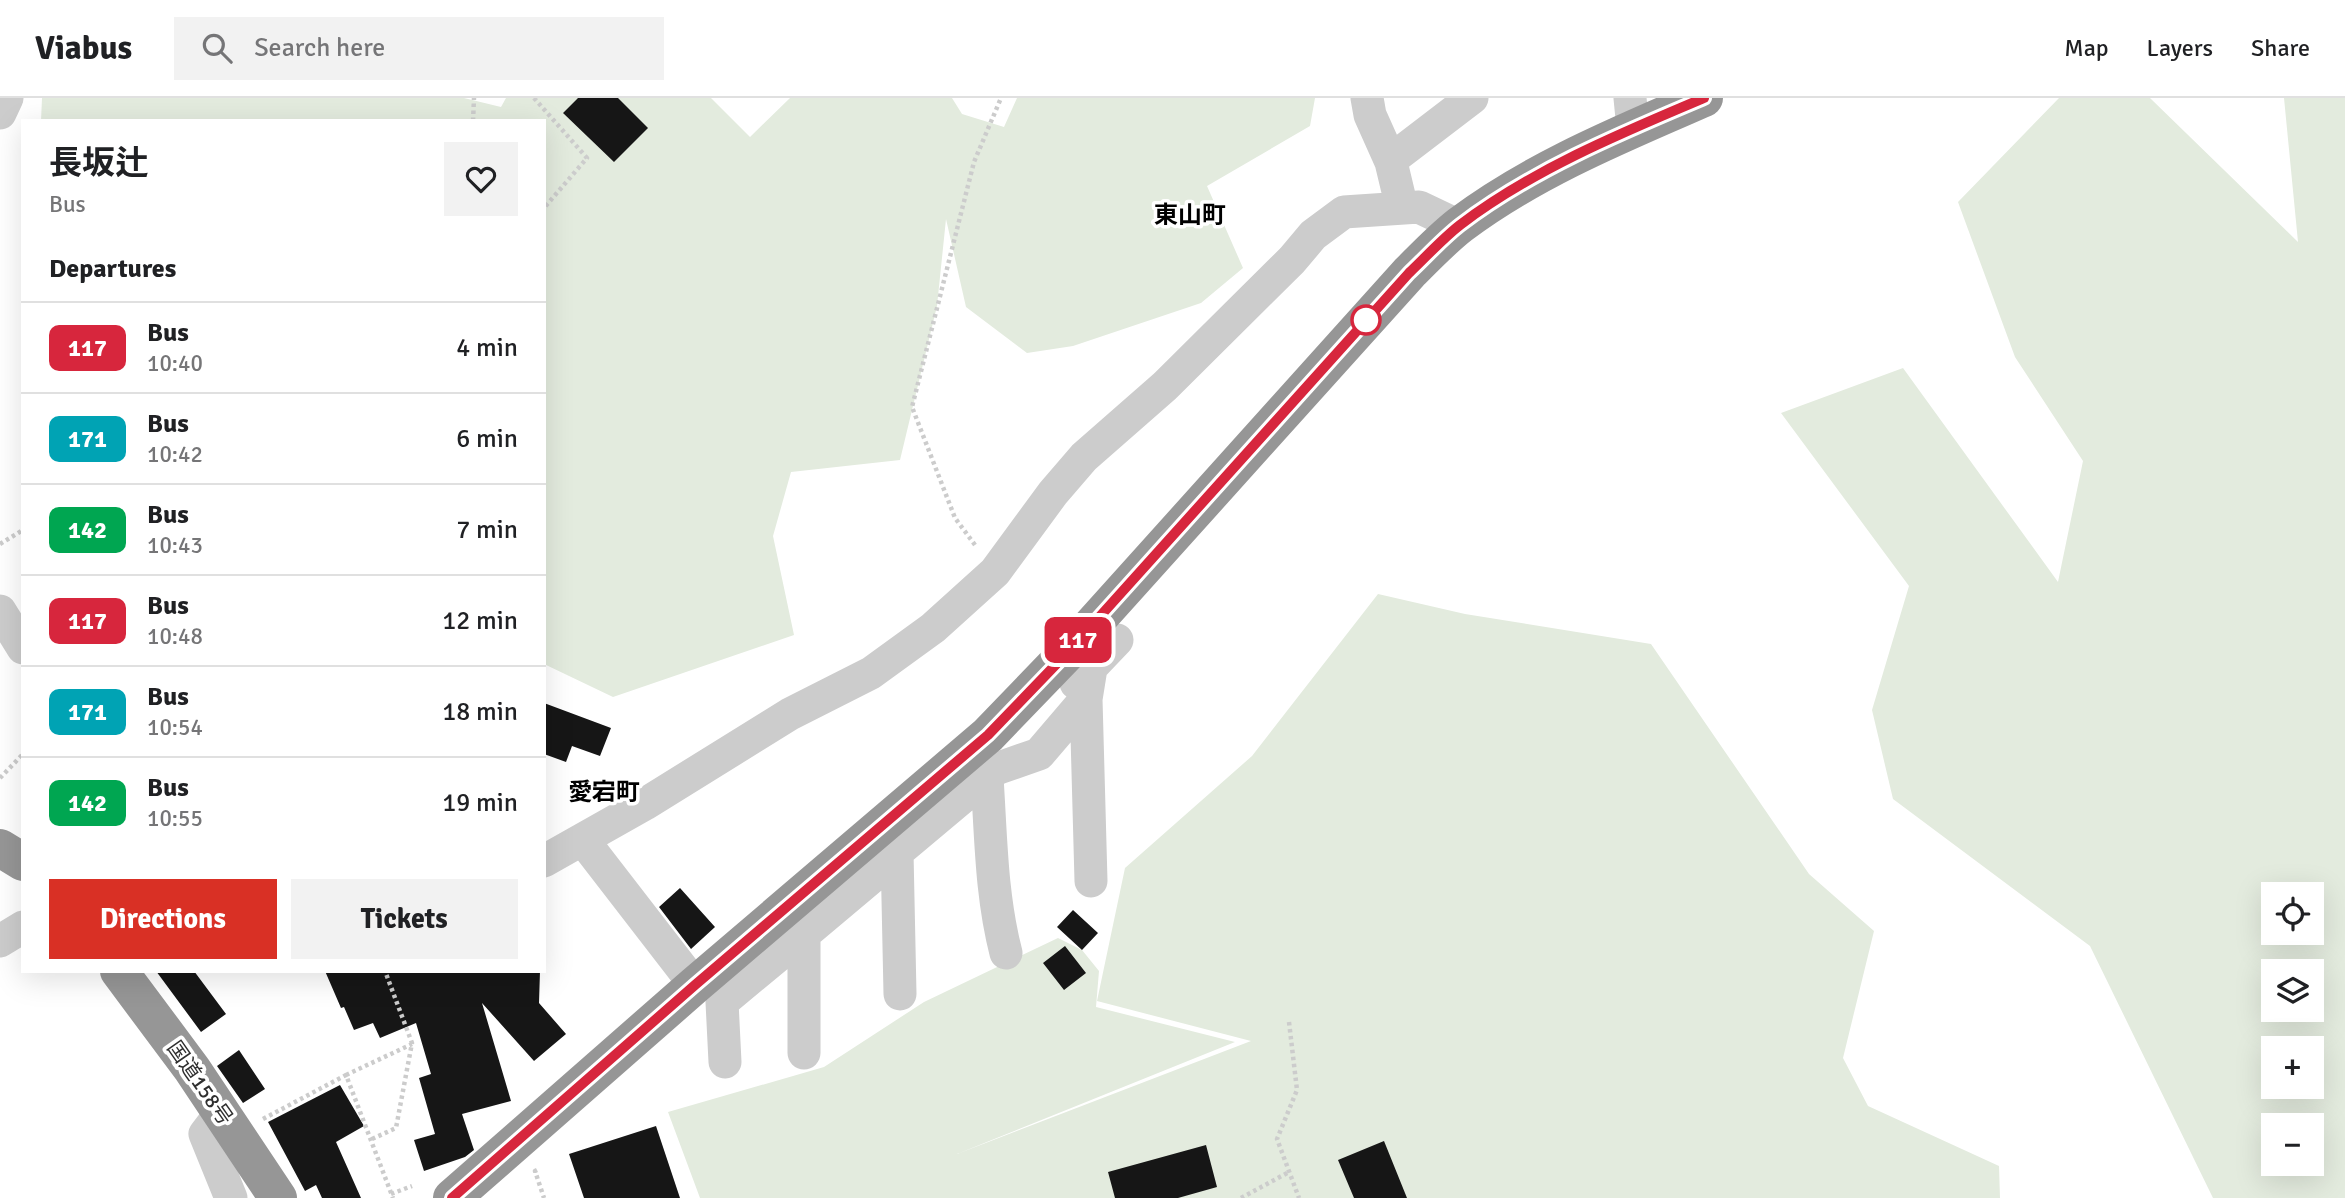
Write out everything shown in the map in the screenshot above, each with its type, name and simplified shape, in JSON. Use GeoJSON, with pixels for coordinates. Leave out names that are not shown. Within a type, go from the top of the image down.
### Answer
{"type":"FeatureCollection","features":[{"type":"Feature","properties":{"kind":"highway"},"geometry":{"type":"LineString","coordinates":[[452,1198],[695,985],[988,735],[1067,653],[1409,273],[1459,226],[1631,113],[1704,98]]}},
{"type":"Feature","properties":{"kind":"highway"},"geometry":{"type":"LineString","coordinates":[[0,848],[21,861]]}},
{"type":"Feature","properties":{"kind":"highway","name":"国道158号"},"geometry":{"type":"LineString","coordinates":[[120,973],[191,1069],[278,1198]]}},
{"type":"Feature","properties":{"kind":"street"},"geometry":{"type":"LineString","coordinates":[[0,113],[7,98]]}},
{"type":"Feature","properties":{"kind":"street"},"geometry":{"type":"LineString","coordinates":[[1367,98],[1370,115],[1391,162],[1402,208]]}},
{"type":"Feature","properties":{"kind":"street"},"geometry":{"type":"LineString","coordinates":[[1391,162],[1472,98]]}},
{"type":"Feature","properties":{"kind":"street"},"geometry":{"type":"LineString","coordinates":[[546,860],[716,761],[790,714],[871,673],[933,628],[995,572],[1053,493],[1084,457],[1165,386],[1292,260],[1313,235],[1344,212],[1419,207],[1459,226]]}},
{"type":"Feature","properties":{"kind":"street"},"geometry":{"type":"LineString","coordinates":[[0,611],[21,645]]}},
{"type":"Feature","properties":{"kind":"street"},"geometry":{"type":"LineString","coordinates":[[725,1062],[722,1002],[996,769],[1039,754],[1117,640]]}},
{"type":"Feature","properties":{"kind":"street"},"geometry":{"type":"LineString","coordinates":[[988,735],[997,743],[1026,736],[1089,683]]}},
{"type":"Feature","properties":{"kind":"street"},"geometry":{"type":"LineString","coordinates":[[1089,683],[1091,881]]}},
{"type":"Feature","properties":{"kind":"street"},"geometry":{"type":"LineString","coordinates":[[987,777],[993,886],[997,919],[1006,953]]}},
{"type":"Feature","properties":{"kind":"street"},"geometry":{"type":"LineString","coordinates":[[583,840],[695,985]]}},
{"type":"Feature","properties":{"kind":"street"},"geometry":{"type":"LineString","coordinates":[[897,852],[900,994]]}},
{"type":"Feature","properties":{"kind":"street"},"geometry":{"type":"LineString","coordinates":[[0,941],[21,929]]}},
{"type":"Feature","properties":{"kind":"street"},"geometry":{"type":"LineString","coordinates":[[804,934],[804,1054]]}},
{"type":"Feature","properties":{"kind":"street"},"geometry":{"type":"LineString","coordinates":[[228,1123],[205,1134],[231,1198]]}},
{"type":"Feature","properties":{"kind":"path"},"geometry":{"type":"LineString","coordinates":[[473,119],[474,98]]}},
{"type":"Feature","properties":{"kind":"path"},"geometry":{"type":"LineString","coordinates":[[534,98],[587,158],[546,206]]}},
{"type":"Feature","properties":{"kind":"path"},"geometry":{"type":"LineString","coordinates":[[995,572],[955,518],[912,407],[974,162],[1001,98]]}},
{"type":"Feature","properties":{"kind":"path"},"geometry":{"type":"LineString","coordinates":[[0,544],[21,531]]}},
{"type":"Feature","properties":{"kind":"path"},"geometry":{"type":"LineString","coordinates":[[0,778],[21,756]]}},
{"type":"Feature","properties":{"kind":"path"},"geometry":{"type":"LineString","coordinates":[[372,1139],[396,1128],[412,1043],[386,973]]}},
{"type":"Feature","properties":{"kind":"path"},"geometry":{"type":"LineString","coordinates":[[1289,1022],[1297,1090],[1277,1139],[1299,1198]]}},
{"type":"Feature","properties":{"kind":"path"},"geometry":{"type":"LineString","coordinates":[[228,1123],[346,1075],[412,1043]]}},
{"type":"Feature","properties":{"kind":"path"},"geometry":{"type":"LineString","coordinates":[[346,1075],[392,1196],[412,1186]]}},
{"type":"Feature","properties":{"kind":"path"},"geometry":{"type":"LineString","coordinates":[[544,1164],[535,1171],[544,1198]]}},
{"type":"Feature","properties":{"kind":"path"},"geometry":{"type":"LineString","coordinates":[[1241,1198],[1289,1172]]}},
{"type":"Feature","properties":{"kind":"shaded area"},"geometry":{"type":"Polygon","coordinates":[[[42,98],[464,98],[501,107],[506,98],[711,98],[750,137],[790,98],[952,98],[962,114],[1004,127],[1017,98],[1315,98],[1310,126],[1207,186],[1243,268],[1201,303],[1073,346],[1027,353],[966,307],[946,219],[937,306],[900,460],[791,472],[773,536],[794,635],[613,697],[546,665],[546,119],[41,119],[42,98]]]}},
{"type":"Feature","properties":{"kind":"shaded area"},"geometry":{"type":"Polygon","coordinates":[[[2059,98],[2150,98],[2298,242],[2284,98],[2345,98],[2345,1198],[2213,1198],[2090,946],[1893,799],[1872,710],[1909,586],[1781,413],[1903,368],[2058,582],[2083,461],[2015,357],[1958,202],[2059,98]]]}},
{"type":"Feature","properties":{"kind":"shaded area"},"geometry":{"type":"Polygon","coordinates":[[[1378,594],[1465,614],[1651,644],[1809,874],[1874,931],[1843,1058],[1868,1106],[1999,1166],[2000,1198],[700,1198],[668,1112],[824,1067],[924,1002],[1058,938],[1082,950],[1099,971],[1096,1007],[1235,1042],[957,1154],[1251,1041],[1097,1001],[1125,868],[1252,756],[1378,594]]]}},
{"type":"Feature","properties":{"kind":"building"},"geometry":{"type":"Polygon","coordinates":[[[578,98],[618,98],[648,128],[614,162],[563,113],[578,98]]]}},
{"type":"Feature","properties":{"kind":"building"},"geometry":{"type":"Polygon","coordinates":[[[546,704],[611,728],[600,756],[572,746],[566,762],[546,755],[546,704]]]}},
{"type":"Feature","properties":{"kind":"building"},"geometry":{"type":"Polygon","coordinates":[[[680,888],[715,927],[691,949],[659,907],[680,888]]]}},
{"type":"Feature","properties":{"kind":"building"},"geometry":{"type":"Polygon","coordinates":[[[1073,910],[1098,933],[1082,950],[1057,927],[1073,910]]]}},
{"type":"Feature","properties":{"kind":"building"},"geometry":{"type":"Polygon","coordinates":[[[1065,946],[1086,973],[1064,990],[1043,963],[1065,946]]]}},
{"type":"Feature","properties":{"kind":"building"},"geometry":{"type":"Polygon","coordinates":[[[157,973],[195,973],[226,1014],[201,1032],[157,973]]]}},
{"type":"Feature","properties":{"kind":"building"},"geometry":{"type":"Polygon","coordinates":[[[326,973],[540,973],[539,1003],[566,1034],[534,1061],[482,1003],[511,1101],[462,1114],[474,1150],[465,1157],[424,1171],[414,1140],[435,1134],[419,1078],[431,1074],[416,1023],[380,1038],[373,1023],[354,1030],[344,1007],[341,1008],[326,973]]]}},
{"type":"Feature","properties":{"kind":"building"},"geometry":{"type":"Polygon","coordinates":[[[239,1050],[265,1089],[243,1103],[217,1066],[239,1050]]]}},
{"type":"Feature","properties":{"kind":"building"},"geometry":{"type":"Polygon","coordinates":[[[340,1085],[364,1126],[336,1142],[361,1198],[322,1198],[316,1185],[305,1191],[268,1122],[340,1085]]]}},
{"type":"Feature","properties":{"kind":"building"},"geometry":{"type":"Polygon","coordinates":[[[656,1126],[680,1198],[584,1198],[569,1154],[656,1126]]]}},
{"type":"Feature","properties":{"kind":"building"},"geometry":{"type":"Polygon","coordinates":[[[1384,1141],[1407,1198],[1354,1198],[1338,1160],[1384,1141]]]}},
{"type":"Feature","properties":{"kind":"building"},"geometry":{"type":"Polygon","coordinates":[[[1206,1145],[1217,1187],[1178,1198],[1115,1198],[1108,1172],[1206,1145]]]}},
{"type":"Feature","properties":{"kind":"bus line","name":"117"},"geometry":{"type":"LineString","coordinates":[[452,1198],[695,985],[988,735],[1067,653],[1409,273],[1459,226],[1508,193],[1558,166],[1704,98]]}},
{"type":"Feature","properties":{"kind":"district","name":"東山町"},"geometry":{"type":"Point","coordinates":[1190,215]}},
{"type":"Feature","properties":{"kind":"district","name":"愛宕町"},"geometry":{"type":"Point","coordinates":[604,792]}}]}
